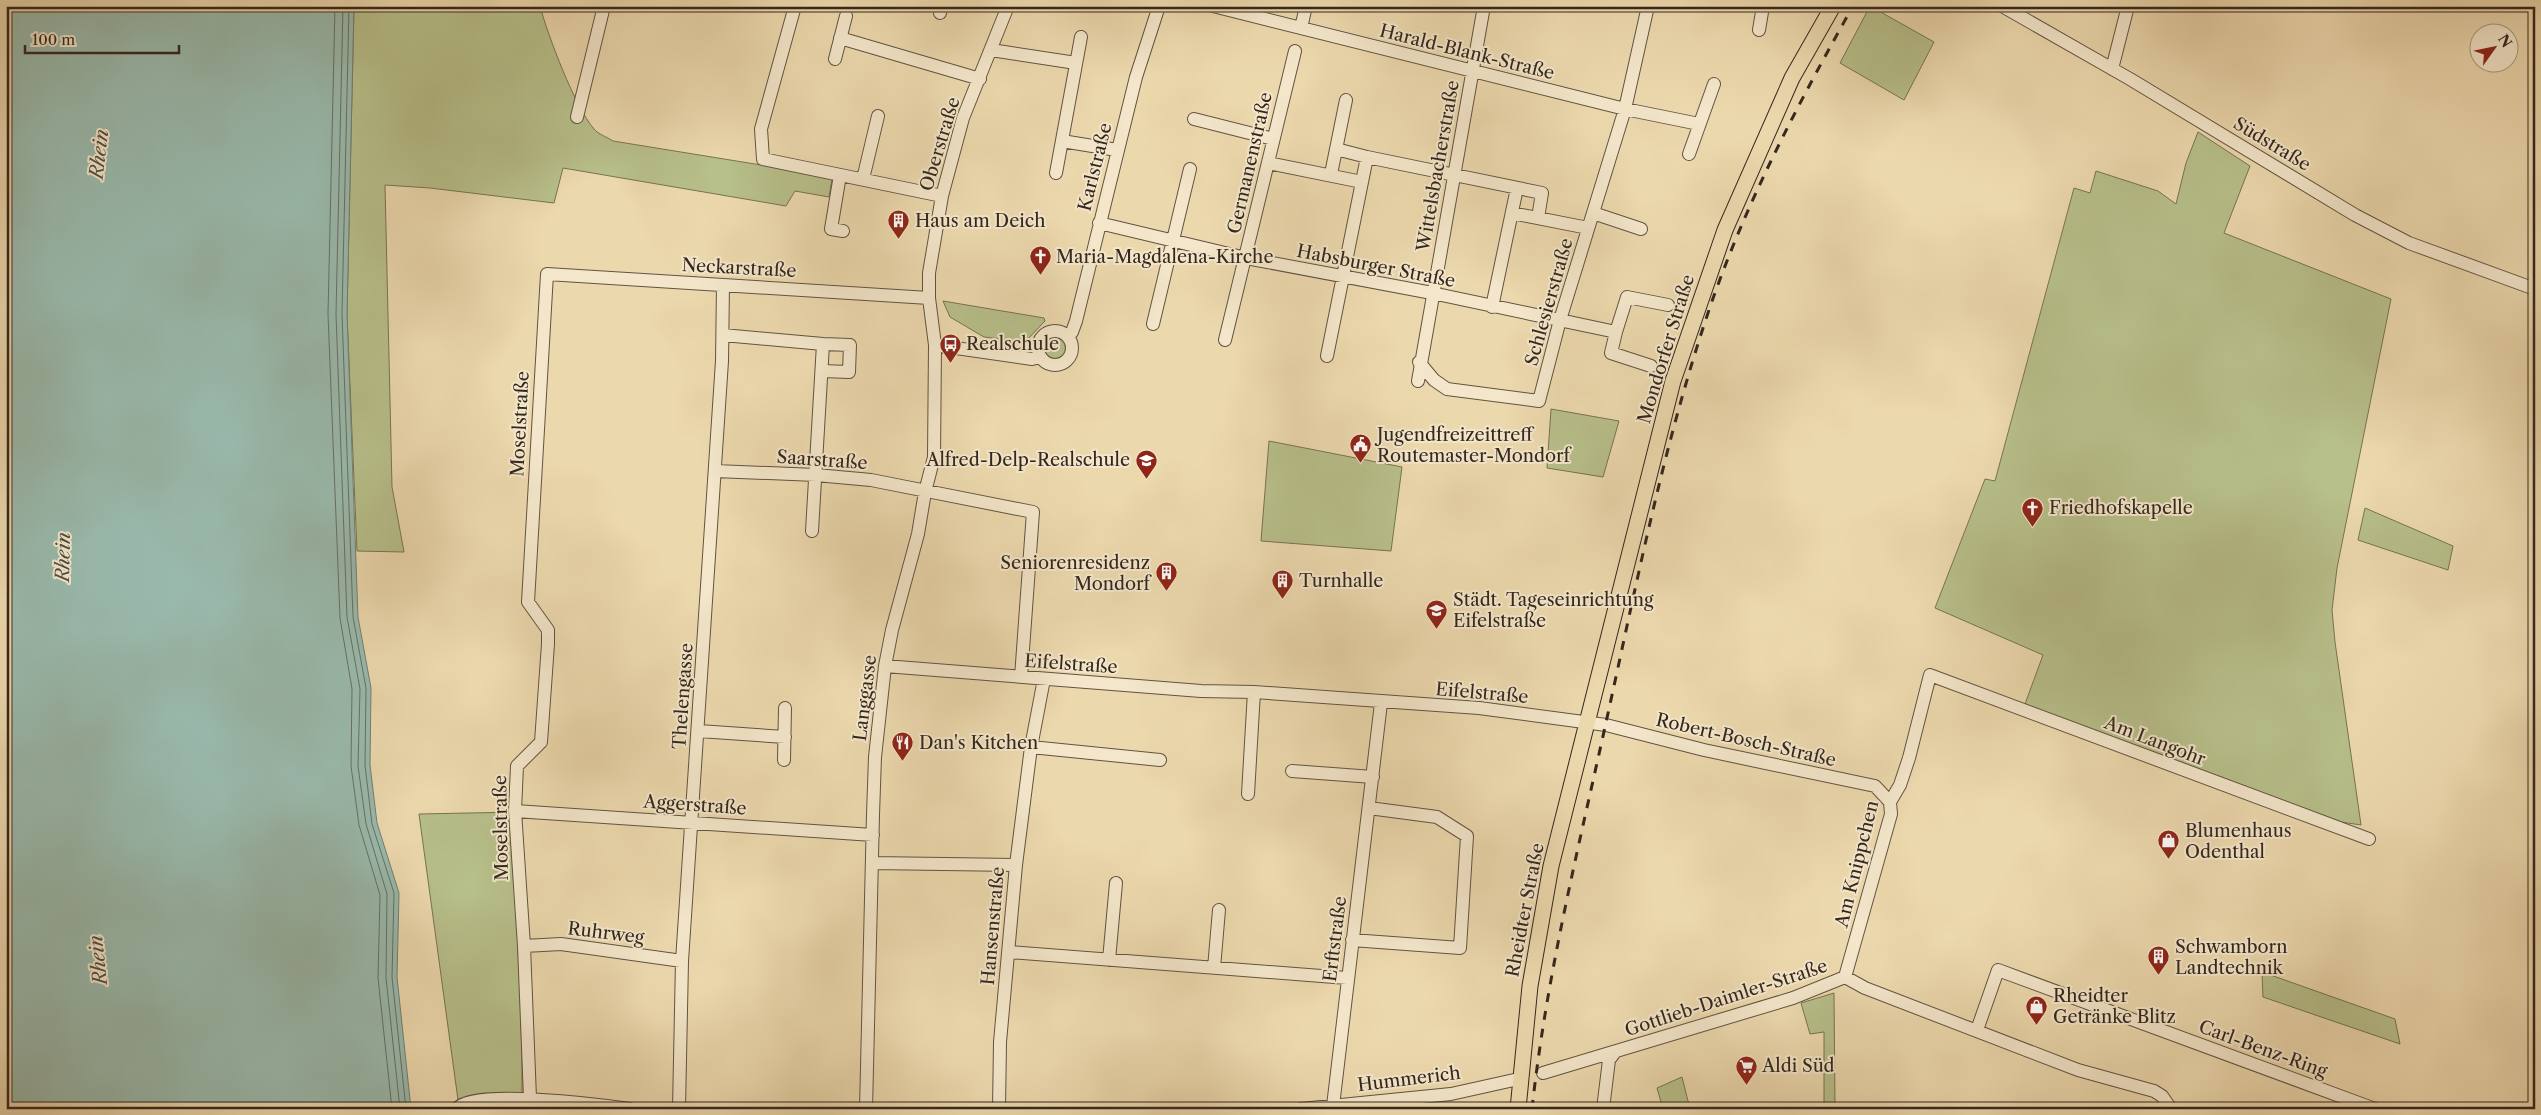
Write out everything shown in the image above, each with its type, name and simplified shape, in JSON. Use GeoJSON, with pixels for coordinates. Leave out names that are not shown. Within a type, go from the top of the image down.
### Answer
{"type":"FeatureCollection","features":[{"type":"Feature","properties":{"kind":"main road","name":"Mondorfer Straße"},"geometry":{"type":"LineString","coordinates":[[1588,722],[1659,432],[1695,312],[1725,230],[1765,137],[1792,78],[1833,6]]}},
{"type":"Feature","properties":{"kind":"main road","name":"Rheidter Straße"},"geometry":{"type":"LineString","coordinates":[[1518,1109],[1530,986],[1541,914],[1588,722]]}},
{"type":"Feature","properties":{"kind":"street"},"geometry":{"type":"LineString","coordinates":[[577,117],[604,6]]}},
{"type":"Feature","properties":{"kind":"street"},"geometry":{"type":"LineString","coordinates":[[795,6],[761,129],[763,159],[942,196]]}},
{"type":"Feature","properties":{"kind":"street","name":"Oberstraße"},"geometry":{"type":"LineString","coordinates":[[929,298],[929,273],[942,196],[964,118],[1008,6]]}},
{"type":"Feature","properties":{"kind":"street","name":"Karlstraße"},"geometry":{"type":"LineString","coordinates":[[935,345],[1032,359],[1040,357],[1051,364],[1065,362],[1072,350],[1067,336],[1072,332],[1076,321],[1136,77],[1159,6]]}},
{"type":"Feature","properties":{"kind":"street","name":"Harald-Blank-Straße"},"geometry":{"type":"LineString","coordinates":[[1213,6],[1625,109]]}},
{"type":"Feature","properties":{"kind":"street"},"geometry":{"type":"LineString","coordinates":[[1301,28],[1306,6]]}},
{"type":"Feature","properties":{"kind":"street","name":"Wittelsbacherstraße"},"geometry":{"type":"LineString","coordinates":[[1418,382],[1419,362],[1455,175],[1484,6]]}},
{"type":"Feature","properties":{"kind":"street","name":"Schlesierstraße"},"geometry":{"type":"LineString","coordinates":[[1419,362],[1434,380],[1447,389],[1539,401],[1560,320],[1625,109],[1648,6]]}},
{"type":"Feature","properties":{"kind":"street"},"geometry":{"type":"LineString","coordinates":[[1759,30],[1763,6]]}},
{"type":"Feature","properties":{"kind":"street","name":"Südstraße"},"geometry":{"type":"LineString","coordinates":[[2002,6],[2112,69],[2355,215],[2401,239],[2535,289]]}},
{"type":"Feature","properties":{"kind":"street"},"geometry":{"type":"LineString","coordinates":[[2112,69],[2128,6]]}},
{"type":"Feature","properties":{"kind":"street"},"geometry":{"type":"LineString","coordinates":[[835,59],[846,16]]}},
{"type":"Feature","properties":{"kind":"street"},"geometry":{"type":"LineString","coordinates":[[1056,173],[1081,37]]}},
{"type":"Feature","properties":{"kind":"street"},"geometry":{"type":"LineString","coordinates":[[840,38],[980,79]]}},
{"type":"Feature","properties":{"kind":"street"},"geometry":{"type":"LineString","coordinates":[[991,50],[1076,64]]}},
{"type":"Feature","properties":{"kind":"street","name":"Germanenstraße"},"geometry":{"type":"LineString","coordinates":[[1225,340],[1295,52]]}},
{"type":"Feature","properties":{"kind":"street"},"geometry":{"type":"LineString","coordinates":[[1689,154],[1714,84]]}},
{"type":"Feature","properties":{"kind":"street"},"geometry":{"type":"LineString","coordinates":[[1331,174],[1346,100]]}},
{"type":"Feature","properties":{"kind":"street"},"geometry":{"type":"LineString","coordinates":[[1625,109],[1700,124]]}},
{"type":"Feature","properties":{"kind":"street"},"geometry":{"type":"LineString","coordinates":[[863,179],[878,116]]}},
{"type":"Feature","properties":{"kind":"street"},"geometry":{"type":"LineString","coordinates":[[1194,119],[1273,139]]}},
{"type":"Feature","properties":{"kind":"street"},"geometry":{"type":"LineString","coordinates":[[1062,141],[1117,150]]}},
{"type":"Feature","properties":{"kind":"street"},"geometry":{"type":"LineString","coordinates":[[1336,149],[1542,193],[1538,218]]}},
{"type":"Feature","properties":{"kind":"street"},"geometry":{"type":"LineString","coordinates":[[1327,356],[1368,156]]}},
{"type":"Feature","properties":{"kind":"street"},"geometry":{"type":"LineString","coordinates":[[1268,163],[1331,174],[1362,182]]}},
{"type":"Feature","properties":{"kind":"street"},"geometry":{"type":"LineString","coordinates":[[1153,324],[1190,169]]}},
{"type":"Feature","properties":{"kind":"street"},"geometry":{"type":"LineString","coordinates":[[840,175],[831,229],[843,231]]}},
{"type":"Feature","properties":{"kind":"street"},"geometry":{"type":"LineString","coordinates":[[1492,308],[1516,188]]}},
{"type":"Feature","properties":{"kind":"street"},"geometry":{"type":"LineString","coordinates":[[1512,213],[1588,228]]}},
{"type":"Feature","properties":{"kind":"street"},"geometry":{"type":"LineString","coordinates":[[1593,213],[1641,229]]}},
{"type":"Feature","properties":{"kind":"street","name":"Habsburger Straße"},"geometry":{"type":"LineString","coordinates":[[1099,223],[1246,258],[1342,278],[1432,293],[1492,308],[1616,332]]}},
{"type":"Feature","properties":{"kind":"street","name":"Neckarstraße"},"geometry":{"type":"LineString","coordinates":[[547,274],[929,298]]}},
{"type":"Feature","properties":{"kind":"street","name":"Moselstraße"},"geometry":{"type":"LineString","coordinates":[[530,1098],[524,946],[515,811],[517,766],[541,742],[548,644],[548,630],[528,602],[547,274]]}},
{"type":"Feature","properties":{"kind":"street","name":"Thelengasse"},"geometry":{"type":"LineString","coordinates":[[679,1109],[682,960],[699,731],[715,471],[723,335],[723,285]]}},
{"type":"Feature","properties":{"kind":"street"},"geometry":{"type":"LineString","coordinates":[[1651,366],[1611,353],[1616,332],[1627,297],[1668,305]]}},
{"type":"Feature","properties":{"kind":"street","name":"Langgasse"},"geometry":{"type":"LineString","coordinates":[[866,1109],[875,756],[885,666],[892,630],[918,534],[925,492],[934,457],[935,345],[929,298]]}},
{"type":"Feature","properties":{"kind":"street"},"geometry":{"type":"LineString","coordinates":[[1040,357],[1038,345],[1044,334],[1056,331],[1067,336]]}},
{"type":"Feature","properties":{"kind":"street"},"geometry":{"type":"LineString","coordinates":[[723,335],[850,345],[849,372],[822,371]]}},
{"type":"Feature","properties":{"kind":"street"},"geometry":{"type":"LineString","coordinates":[[812,531],[823,344]]}},
{"type":"Feature","properties":{"kind":"street","name":"Saarstraße"},"geometry":{"type":"LineString","coordinates":[[715,471],[816,475],[871,480],[1033,512],[1021,677]]}},
{"type":"Feature","properties":{"kind":"street","name":"Eifelstraße"},"geometry":{"type":"LineString","coordinates":[[885,666],[1201,691],[1254,692],[1381,703],[1479,708],[1588,722]]}},
{"type":"Feature","properties":{"kind":"street","name":"Am Knippchen"},"geometry":{"type":"LineString","coordinates":[[1845,978],[1891,814],[1890,802],[1900,785],[1909,758],[1930,675]]}},
{"type":"Feature","properties":{"kind":"street","name":"Am Langohr"},"geometry":{"type":"LineString","coordinates":[[1930,675],[2369,839]]}},
{"type":"Feature","properties":{"kind":"street","name":"Hansenstraße"},"geometry":{"type":"LineString","coordinates":[[999,1109],[1000,1042],[1010,952],[1016,866],[1031,748],[1044,679]]}},
{"type":"Feature","properties":{"kind":"street"},"geometry":{"type":"LineString","coordinates":[[1248,794],[1254,692]]}},
{"type":"Feature","properties":{"kind":"street","name":"Erftstraße"},"geometry":{"type":"LineString","coordinates":[[1332,1106],[1381,703]]}},
{"type":"Feature","properties":{"kind":"street"},"geometry":{"type":"LineString","coordinates":[[784,760],[785,708]]}},
{"type":"Feature","properties":{"kind":"street","name":"Robert-Bosch-Straße"},"geometry":{"type":"LineString","coordinates":[[1588,722],[1704,750],[1875,786],[1890,802]]}},
{"type":"Feature","properties":{"kind":"street"},"geometry":{"type":"LineString","coordinates":[[699,731],[784,738]]}},
{"type":"Feature","properties":{"kind":"street"},"geometry":{"type":"LineString","coordinates":[[1031,748],[1160,760]]}},
{"type":"Feature","properties":{"kind":"street"},"geometry":{"type":"LineString","coordinates":[[1292,770],[1373,777]]}},
{"type":"Feature","properties":{"kind":"street"},"geometry":{"type":"LineString","coordinates":[[1352,940],[1460,948],[1468,836],[1437,817],[1369,808]]}},
{"type":"Feature","properties":{"kind":"street","name":"Aggerstraße"},"geometry":{"type":"LineString","coordinates":[[515,811],[692,821],[873,835]]}},
{"type":"Feature","properties":{"kind":"street"},"geometry":{"type":"LineString","coordinates":[[872,863],[1016,866]]}},
{"type":"Feature","properties":{"kind":"street"},"geometry":{"type":"LineString","coordinates":[[1109,960],[1116,883]]}},
{"type":"Feature","properties":{"kind":"street"},"geometry":{"type":"LineString","coordinates":[[1214,968],[1219,910]]}},
{"type":"Feature","properties":{"kind":"street","name":"Ruhrweg"},"geometry":{"type":"LineString","coordinates":[[524,946],[561,944],[682,960]]}},
{"type":"Feature","properties":{"kind":"street"},"geometry":{"type":"LineString","coordinates":[[1010,952],[1347,978]]}},
{"type":"Feature","properties":{"kind":"street","name":"Carl-Benz-Ring"},"geometry":{"type":"LineString","coordinates":[[1976,1030],[1998,970],[2375,1109]]}},
{"type":"Feature","properties":{"kind":"street","name":"Gottlieb-Daimler-Straße"},"geometry":{"type":"LineString","coordinates":[[1543,1073],[1793,998],[1845,978],[1865,988],[2078,1070],[2144,1088],[2162,1096],[2170,1106]]}},
{"type":"Feature","properties":{"kind":"street"},"geometry":{"type":"LineString","coordinates":[[1603,1109],[1608,1063],[1614,1052]]}},
{"type":"Feature","properties":{"kind":"street","name":"Hummerich"},"geometry":{"type":"LineString","coordinates":[[1301,1109],[1419,1103],[1520,1081]]}},
{"type":"Feature","properties":{"kind":"street"},"geometry":{"type":"LineString","coordinates":[[457,1109],[467,1101],[530,1098],[630,1109]]}},
{"type":"Feature","properties":{"kind":"green space"},"geometry":{"type":"Polygon","coordinates":[[[354,6],[540,6],[549,35],[571,88],[587,119],[600,134],[613,141],[829,176],[832,179],[829,197],[795,191],[786,206],[563,168],[554,203],[430,188],[385,185],[392,487],[404,552],[357,551],[347,314],[354,6]]]}},
{"type":"Feature","properties":{"kind":"green space"},"geometry":{"type":"Polygon","coordinates":[[[1870,6],[1934,42],[1904,100],[1840,63],[1870,6]]]}},
{"type":"Feature","properties":{"kind":"green space"},"geometry":{"type":"Polygon","coordinates":[[[2198,132],[2250,166],[2224,233],[2391,299],[2337,568],[2332,610],[2361,825],[2341,822],[2025,704],[2043,655],[1935,608],[1985,479],[1995,481],[2074,188],[2090,193],[2096,171],[2158,191],[2176,204],[2186,163],[2198,132]]]}},
{"type":"Feature","properties":{"kind":"green space"},"geometry":{"type":"Polygon","coordinates":[[[943,301],[1044,318],[1045,321],[1025,342],[984,337],[950,317],[943,301]]]}},
{"type":"Feature","properties":{"kind":"green space"},"geometry":{"type":"Polygon","coordinates":[[[1050,335],[1060,335],[1067,342],[1067,352],[1060,359],[1050,359],[1043,352],[1043,342],[1050,335]]]}},
{"type":"Feature","properties":{"kind":"green space"},"geometry":{"type":"Polygon","coordinates":[[[1551,409],[1619,421],[1603,477],[1547,468],[1551,409]]]}},
{"type":"Feature","properties":{"kind":"green space"},"geometry":{"type":"Polygon","coordinates":[[[1269,441],[1402,467],[1391,551],[1261,541],[1269,441]]]}},
{"type":"Feature","properties":{"kind":"green space"},"geometry":{"type":"Polygon","coordinates":[[[2365,508],[2453,546],[2448,570],[2358,540],[2365,508]]]}},
{"type":"Feature","properties":{"kind":"green space"},"geometry":{"type":"Polygon","coordinates":[[[519,812],[522,949],[522,1096],[458,1100],[419,814],[519,812]]]}},
{"type":"Feature","properties":{"kind":"green space"},"geometry":{"type":"Polygon","coordinates":[[[2262,972],[2395,1019],[2400,1044],[2263,997],[2262,972]]]}},
{"type":"Feature","properties":{"kind":"green space"},"geometry":{"type":"Polygon","coordinates":[[[1834,993],[1835,1109],[1824,1109],[1824,1032],[1810,1034],[1801,1003],[1834,993]]]}},
{"type":"Feature","properties":{"kind":"green space"},"geometry":{"type":"Polygon","coordinates":[[[1682,1077],[1690,1109],[1663,1109],[1657,1088],[1682,1077]]]}},
{"type":"Feature","properties":{"kind":"water","name":"Rhein"},"geometry":{"type":"Polygon","coordinates":[[[6,6],[354,6],[347,314],[358,617],[371,688],[370,765],[377,823],[399,893],[397,977],[411,1109],[6,1109],[6,6]]]}},
{"type":"Feature","properties":{"kind":"railway"},"geometry":{"type":"LineString","coordinates":[[1532,1109],[1545,1012],[1573,869],[1651,517],[1693,361],[1723,271],[1756,193],[1812,80],[1853,6]]}},
{"type":"Feature","properties":{"kind":"place","name":"Haus am Deich"},"geometry":{"type":"Point","coordinates":[899,240]}},
{"type":"Feature","properties":{"kind":"place","name":"Maria-Magdalena-Kirche"},"geometry":{"type":"Point","coordinates":[1040,276]}},
{"type":"Feature","properties":{"kind":"place","name":"Realschule"},"geometry":{"type":"Point","coordinates":[950,363]}},
{"type":"Feature","properties":{"kind":"place","name":"Jugendfreizeittreff Routemaster-Mondorf"},"geometry":{"type":"Point","coordinates":[1361,464]}},
{"type":"Feature","properties":{"kind":"place","name":"Alfred-Delp-Realschule"},"geometry":{"type":"Point","coordinates":[1146,479]}},
{"type":"Feature","properties":{"kind":"place","name":"Friedhofskapelle"},"geometry":{"type":"Point","coordinates":[2033,527]}},
{"type":"Feature","properties":{"kind":"place","name":"Seniorenresidenz Mondorf"},"geometry":{"type":"Point","coordinates":[1166,592]}},
{"type":"Feature","properties":{"kind":"place","name":"Turnhalle"},"geometry":{"type":"Point","coordinates":[1283,600]}},
{"type":"Feature","properties":{"kind":"place","name":"Städt. Tageseinrichtung Eifelstraße"},"geometry":{"type":"Point","coordinates":[1437,629]}},
{"type":"Feature","properties":{"kind":"place","name":"Dan's Kitchen"},"geometry":{"type":"Point","coordinates":[903,762]}},
{"type":"Feature","properties":{"kind":"place","name":"Blumenhaus Odenthal"},"geometry":{"type":"Point","coordinates":[2169,860]}},
{"type":"Feature","properties":{"kind":"place","name":"Schwamborn Landtechnik"},"geometry":{"type":"Point","coordinates":[2159,976]}},
{"type":"Feature","properties":{"kind":"place","name":"Rheidter Getränke Blitz"},"geometry":{"type":"Point","coordinates":[2037,1025]}},
{"type":"Feature","properties":{"kind":"place","name":"Aldi Süd"},"geometry":{"type":"Point","coordinates":[1746,1085]}}]}
